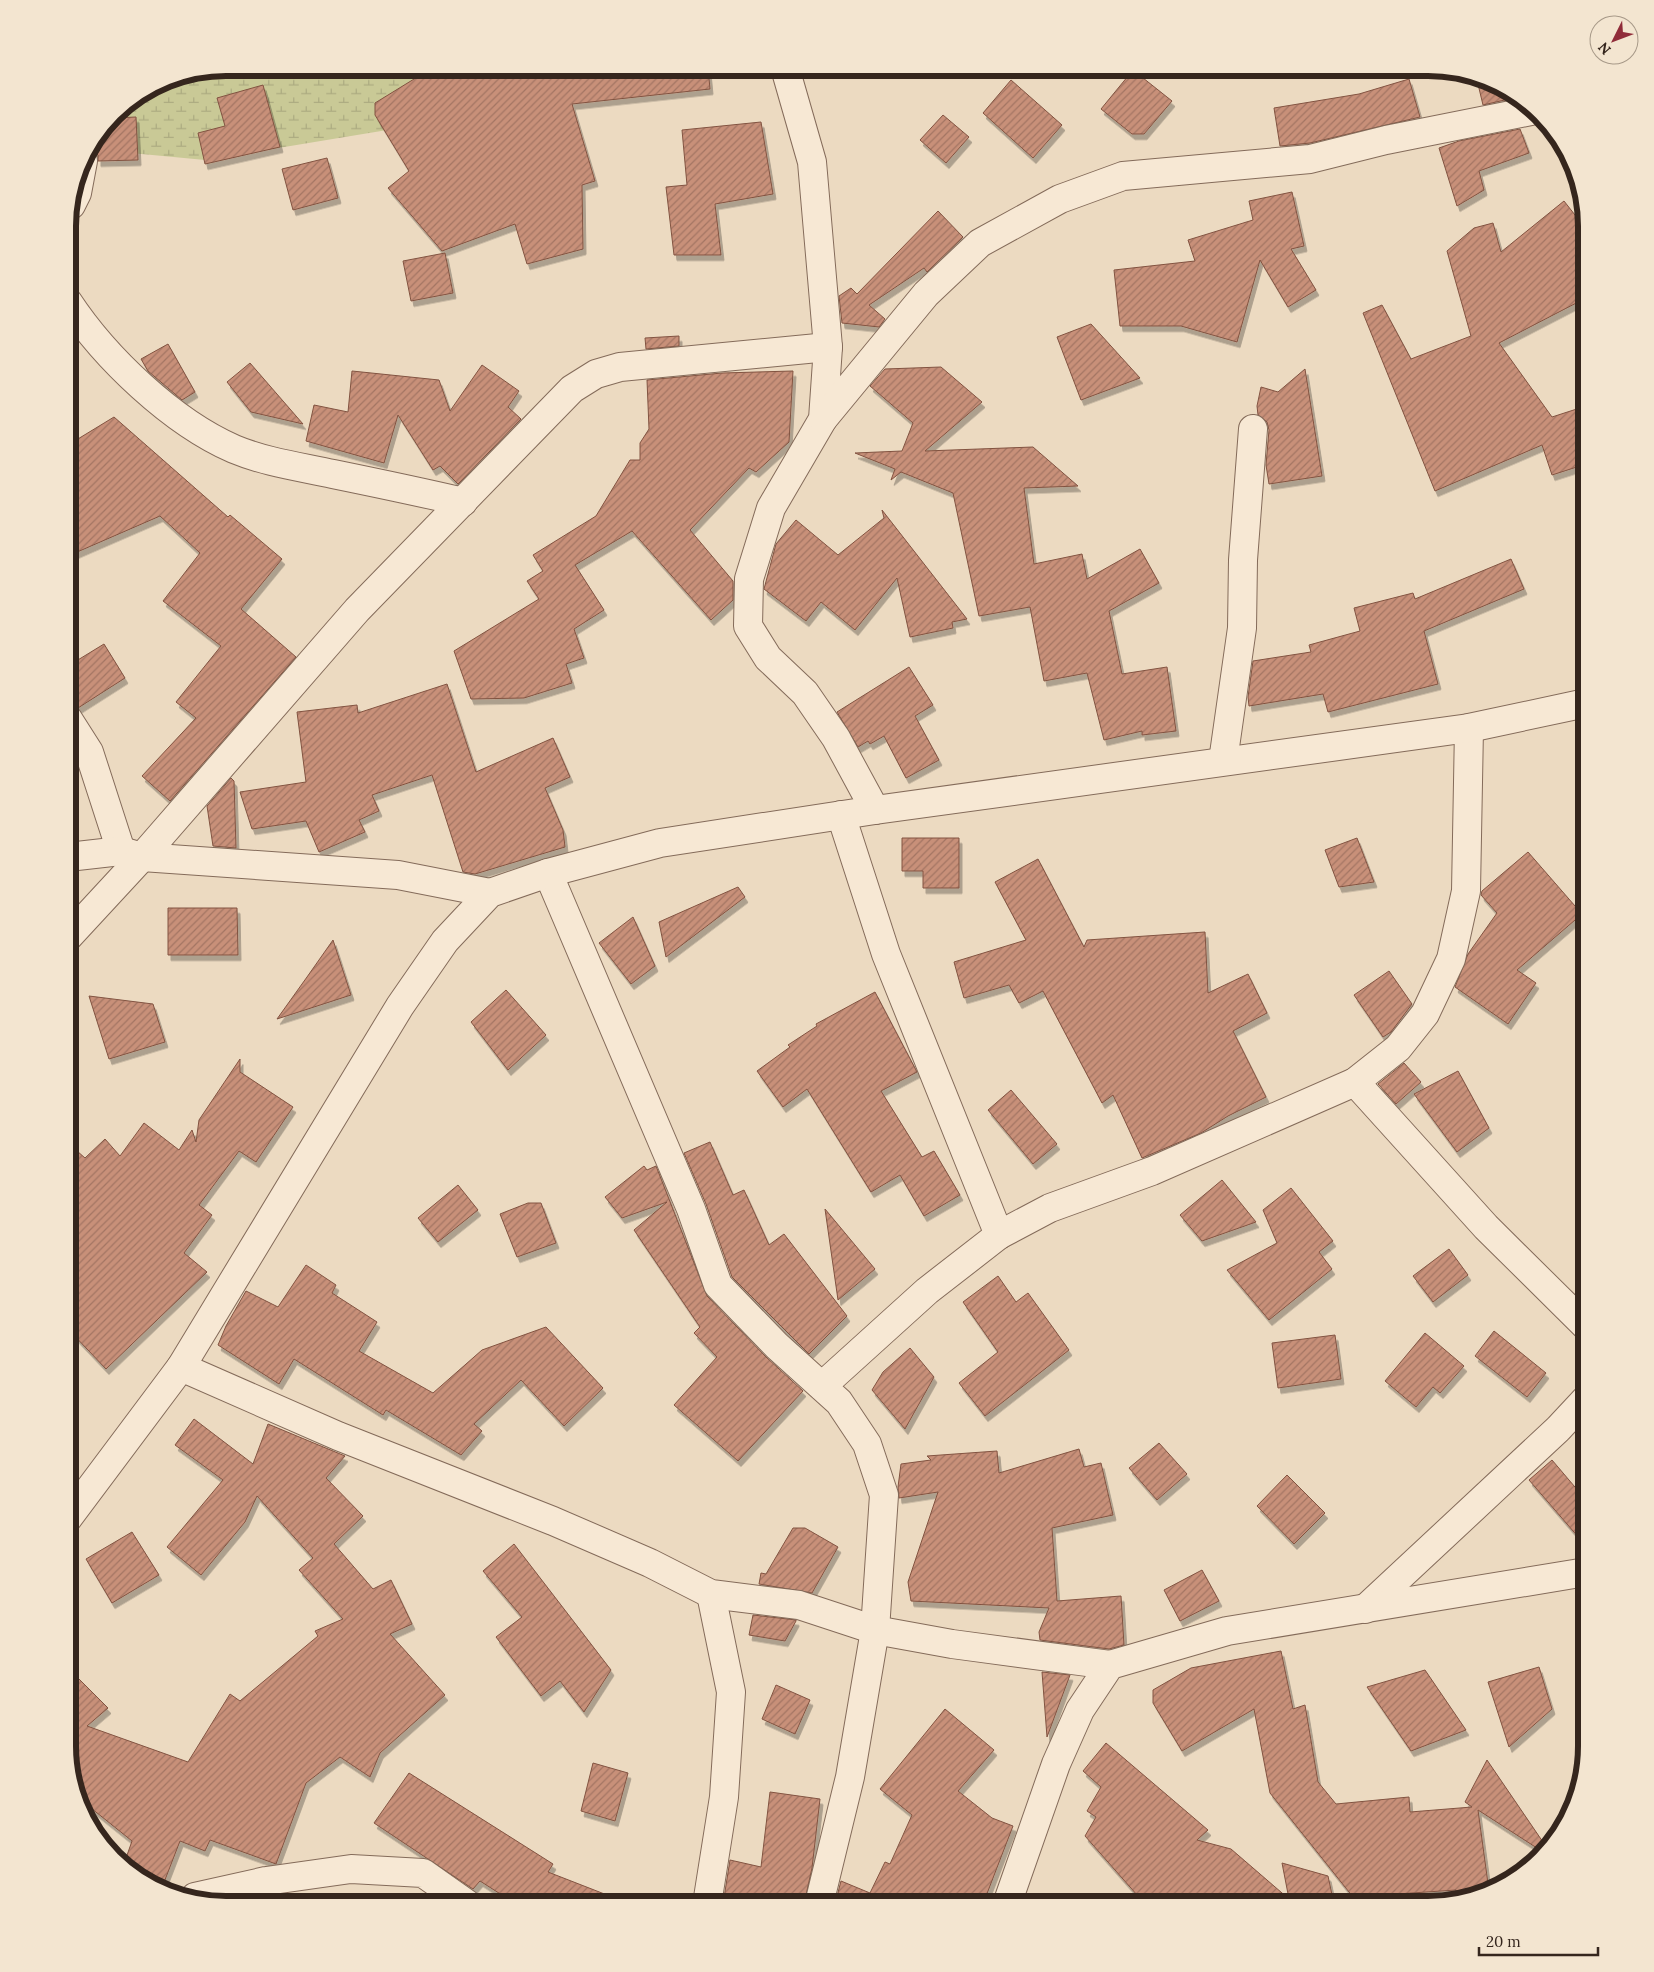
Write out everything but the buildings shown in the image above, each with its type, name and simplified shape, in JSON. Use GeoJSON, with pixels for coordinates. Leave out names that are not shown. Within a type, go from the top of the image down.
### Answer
{"type":"FeatureCollection","features":[{"type":"Feature","properties":{"kind":"street"},"geometry":{"type":"LineString","coordinates":[[787,77],[812,162],[828,347],[823,419]]}},
{"type":"Feature","properties":{"kind":"street"},"geometry":{"type":"LineString","coordinates":[[875,810],[836,738],[805,693],[768,658],[748,626],[749,579],[772,508],[823,419],[926,294],[980,243],[1060,199],[1123,176],[1310,159],[1386,140],[1524,112]]}},
{"type":"Feature","properties":{"kind":"street"},"geometry":{"type":"LineString","coordinates":[[77,316],[86,330],[114,359],[170,410],[234,448],[289,465],[463,502]]}},
{"type":"Feature","properties":{"kind":"street"},"geometry":{"type":"LineString","coordinates":[[77,926],[131,854],[357,610],[572,389],[596,374],[620,367],[828,347]]}},
{"type":"Feature","properties":{"kind":"street"},"geometry":{"type":"LineString","coordinates":[[1223,761],[1242,628],[1243,560],[1253,429]]}},
{"type":"Feature","properties":{"kind":"street"},"geometry":{"type":"LineString","coordinates":[[76,1507],[182,1367],[400,1006],[445,941],[490,893],[548,873],[660,843],[875,810],[1469,728],[1578,705]]}},
{"type":"Feature","properties":{"kind":"street"},"geometry":{"type":"LineString","coordinates":[[822,1386],[927,1291],[998,1235],[1050,1208],[1152,1171],[1355,1082],[1398,1048],[1425,1014],[1451,959],[1466,891],[1469,728]]}},
{"type":"Feature","properties":{"kind":"street"},"geometry":{"type":"LineString","coordinates":[[77,733],[89,752],[131,854]]}},
{"type":"Feature","properties":{"kind":"street"},"geometry":{"type":"LineString","coordinates":[[841,815],[886,954],[998,1235]]}},
{"type":"Feature","properties":{"kind":"street"},"geometry":{"type":"LineString","coordinates":[[77,857],[131,854],[398,875],[490,893]]}},
{"type":"Feature","properties":{"kind":"street"},"geometry":{"type":"LineString","coordinates":[[548,873],[691,1209],[718,1285],[777,1346],[839,1402],[867,1444],[884,1495],[875,1630],[850,1777],[821,1896]]}},
{"type":"Feature","properties":{"kind":"street"},"geometry":{"type":"LineString","coordinates":[[1355,1082],[1486,1227],[1578,1318]]}},
{"type":"Feature","properties":{"kind":"street"},"geometry":{"type":"LineString","coordinates":[[182,1367],[338,1436],[650,1563],[710,1594],[799,1605],[875,1630],[952,1644],[1110,1665],[1227,1631],[1578,1573]]}},
{"type":"Feature","properties":{"kind":"street"},"geometry":{"type":"LineString","coordinates":[[1366,1609],[1558,1429],[1578,1408]]}},
{"type":"Feature","properties":{"kind":"street"},"geometry":{"type":"LineString","coordinates":[[708,1896],[724,1797],[731,1692],[710,1594]]}},
{"type":"Feature","properties":{"kind":"street"},"geometry":{"type":"LineString","coordinates":[[1010,1896],[1056,1764],[1080,1710],[1110,1665]]}},
{"type":"Feature","properties":{"kind":"street"},"geometry":{"type":"LineString","coordinates":[[208,1894],[266,1881],[352,1869],[423,1873],[455,1896]]}},
{"type":"Feature","properties":{"kind":"green space"},"geometry":{"type":"Polygon","coordinates":[[[217,77],[550,77],[520,108],[205,160],[97,150],[120,120],[135,107],[151,96],[197,79],[217,77]]]}}]}
